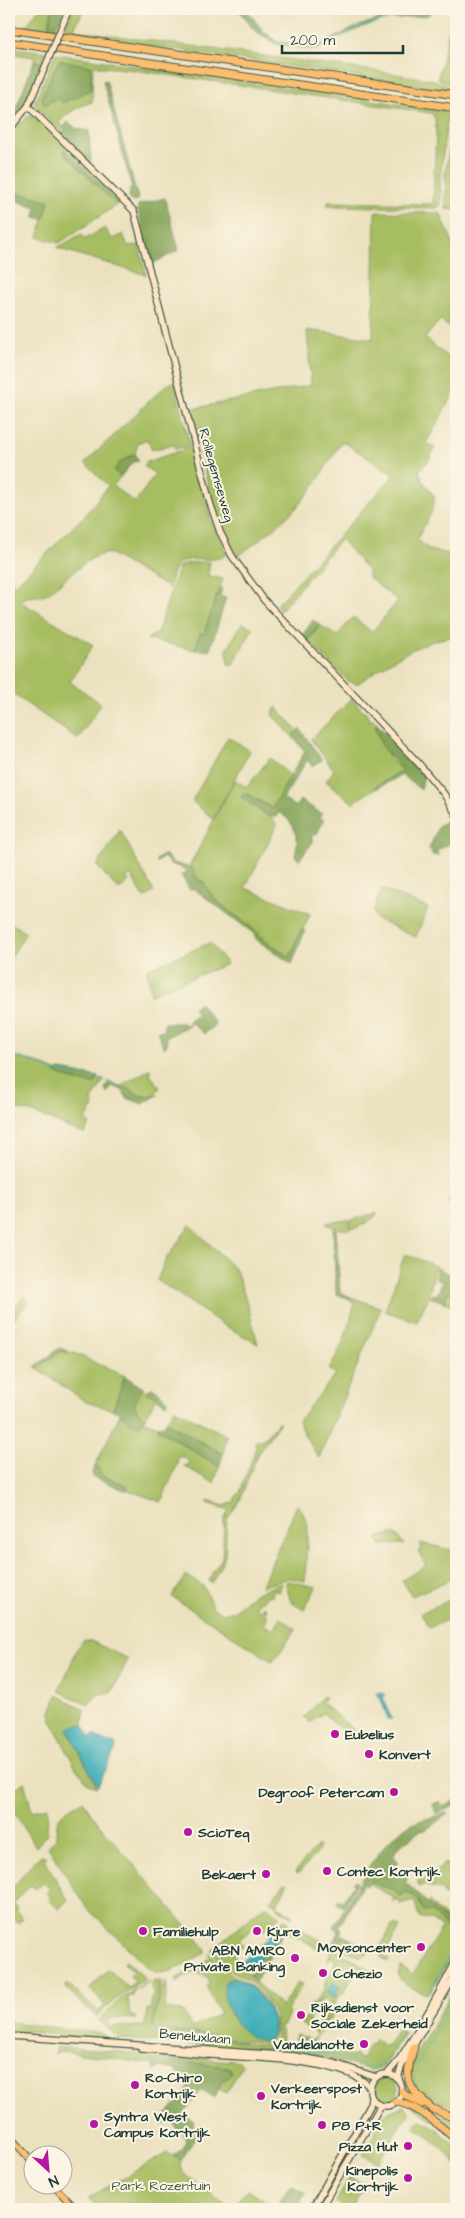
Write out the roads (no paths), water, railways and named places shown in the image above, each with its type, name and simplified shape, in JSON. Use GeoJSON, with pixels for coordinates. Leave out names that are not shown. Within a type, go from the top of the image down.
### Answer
{"type":"FeatureCollection","features":[{"type":"Feature","properties":{"kind":"highway"},"geometry":{"type":"LineString","coordinates":[[9,29],[456,95]]}},
{"type":"Feature","properties":{"kind":"highway"},"geometry":{"type":"LineString","coordinates":[[9,42],[456,108]]}},
{"type":"Feature","properties":{"kind":"highway"},"geometry":{"type":"LineString","coordinates":[[414,2047],[408,2068],[409,2081],[416,2095],[434,2110]]}},
{"type":"Feature","properties":{"kind":"highway"},"geometry":{"type":"LineString","coordinates":[[402,2091],[405,2095],[434,2110],[456,2118]]}},
{"type":"Feature","properties":{"kind":"highway"},"geometry":{"type":"LineString","coordinates":[[396,2102],[404,2104],[433,2121],[456,2140]]}},
{"type":"Feature","properties":{"kind":"main road"},"geometry":{"type":"LineString","coordinates":[[9,130],[28,106],[69,9]]}},
{"type":"Feature","properties":{"kind":"main road","name":"Rollegemseweg"},"geometry":{"type":"LineString","coordinates":[[28,106],[134,211],[210,502],[220,532],[232,556],[264,600],[420,765],[444,794],[456,814]]}},
{"type":"Feature","properties":{"kind":"main road"},"geometry":{"type":"LineString","coordinates":[[312,2209],[370,2106],[370,2088],[376,2077],[390,2072],[401,2057],[456,1961]]}},
{"type":"Feature","properties":{"kind":"main road"},"geometry":{"type":"LineString","coordinates":[[371,2097],[381,2106],[387,2106],[396,2102],[402,2091],[399,2072],[456,1974]]}},
{"type":"Feature","properties":{"kind":"main road","name":"Beneluxlaan"},"geometry":{"type":"LineString","coordinates":[[9,2037],[294,2056],[334,2063],[376,2077]]}},
{"type":"Feature","properties":{"kind":"main road","name":"Beneluxlaan"},"geometry":{"type":"LineString","coordinates":[[9,2037],[292,2061],[338,2071],[364,2082],[370,2088]]}},
{"type":"Feature","properties":{"kind":"main road"},"geometry":{"type":"LineString","coordinates":[[386,2074],[392,2075],[400,2081]]}},
{"type":"Feature","properties":{"kind":"main road"},"geometry":{"type":"LineString","coordinates":[[320,2209],[381,2106]]}},
{"type":"Feature","properties":{"kind":"main road"},"geometry":{"type":"LineString","coordinates":[[9,2136],[22,2150]]}},
{"type":"Feature","properties":{"kind":"main road"},"geometry":{"type":"LineString","coordinates":[[64,2196],[76,2209]]}},
{"type":"Feature","properties":{"kind":"water"},"geometry":{"type":"Polygon","coordinates":[[[381,1692],[386,1695],[383,1697],[392,1719],[388,1719],[380,1697],[376,1694],[381,1692]]]}},
{"type":"Feature","properties":{"kind":"water"},"geometry":{"type":"Polygon","coordinates":[[[83,1724],[90,1738],[94,1734],[101,1740],[115,1744],[116,1748],[98,1786],[68,1729],[83,1724]]]}},
{"type":"Feature","properties":{"kind":"water"},"geometry":{"type":"Polygon","coordinates":[[[280,1923],[282,1925],[269,1949],[260,1957],[253,1971],[248,1966],[246,1967],[241,1962],[270,1937],[267,1934],[280,1923]]]}},
{"type":"Feature","properties":{"kind":"water"},"geometry":{"type":"Polygon","coordinates":[[[235,1978],[250,1987],[265,2004],[273,2022],[273,2031],[269,2039],[260,2040],[251,2036],[234,2020],[225,1999],[224,1988],[227,1980],[235,1978]]]}},
{"type":"Feature","properties":{"kind":"water"},"geometry":{"type":"Polygon","coordinates":[[[332,1983],[340,1987],[334,1998],[326,1993],[332,1983]]]}},
{"type":"Feature","properties":{"kind":"waterway"},"geometry":{"type":"LineString","coordinates":[[242,9],[267,38],[273,41],[318,47],[364,25],[432,9]]}},
{"type":"Feature","properties":{"kind":"waterway"},"geometry":{"type":"LineString","coordinates":[[9,1056],[31,1061],[53,1071],[96,1078],[123,1087]]}},
{"type":"Feature","properties":{"kind":"waterway"},"geometry":{"type":"LineString","coordinates":[[430,1989],[456,1943]]}},
{"type":"Feature","properties":{"kind":"waterway"},"geometry":{"type":"LineString","coordinates":[[416,2067],[456,1993]]}},
{"type":"Feature","properties":{"kind":"waterway"},"geometry":{"type":"LineString","coordinates":[[280,2047],[332,2055],[371,2067],[384,2063],[402,2033]]}},
{"type":"Feature","properties":{"kind":"place","name":"Eubelius"},"geometry":{"type":"Point","coordinates":[335,1734]}},
{"type":"Feature","properties":{"kind":"place","name":"Konvert"},"geometry":{"type":"Point","coordinates":[369,1754]}},
{"type":"Feature","properties":{"kind":"place","name":"Degroof Petercam"},"geometry":{"type":"Point","coordinates":[394,1792]}},
{"type":"Feature","properties":{"kind":"place","name":"ScioTeq"},"geometry":{"type":"Point","coordinates":[188,1832]}},
{"type":"Feature","properties":{"kind":"place","name":"Contec Kortrijk"},"geometry":{"type":"Point","coordinates":[327,1871]}},
{"type":"Feature","properties":{"kind":"place","name":"Bekaert"},"geometry":{"type":"Point","coordinates":[266,1874]}},
{"type":"Feature","properties":{"kind":"place","name":"Familiehulp"},"geometry":{"type":"Point","coordinates":[143,1931]}},
{"type":"Feature","properties":{"kind":"place","name":"Kjure"},"geometry":{"type":"Point","coordinates":[257,1931]}},
{"type":"Feature","properties":{"kind":"place","name":"Moysoncenter"},"geometry":{"type":"Point","coordinates":[421,1947]}},
{"type":"Feature","properties":{"kind":"place","name":"ABN AMRO Private Banking"},"geometry":{"type":"Point","coordinates":[295,1958]}},
{"type":"Feature","properties":{"kind":"place","name":"Cohezio"},"geometry":{"type":"Point","coordinates":[323,1973]}},
{"type":"Feature","properties":{"kind":"place","name":"Rijksdienst voor Sociale Zekerheid"},"geometry":{"type":"Point","coordinates":[301,2015]}},
{"type":"Feature","properties":{"kind":"place","name":"Vandelanotte"},"geometry":{"type":"Point","coordinates":[364,2044]}},
{"type":"Feature","properties":{"kind":"place","name":"Ro-Chiro Kortrijk"},"geometry":{"type":"Point","coordinates":[135,2085]}},
{"type":"Feature","properties":{"kind":"place","name":"Verkeerspost Kortrijk"},"geometry":{"type":"Point","coordinates":[261,2096]}},
{"type":"Feature","properties":{"kind":"place","name":"Syntra West Campus Kortrijk"},"geometry":{"type":"Point","coordinates":[94,2124]}},
{"type":"Feature","properties":{"kind":"place","name":"P8 P+R"},"geometry":{"type":"Point","coordinates":[322,2125]}},
{"type":"Feature","properties":{"kind":"place","name":"Pizza Hut"},"geometry":{"type":"Point","coordinates":[408,2146]}},
{"type":"Feature","properties":{"kind":"place","name":"Kinepolis Kortrijk"},"geometry":{"type":"Point","coordinates":[408,2178]}},
{"type":"Feature","properties":{"kind":"park label","name":"Park Rozentuin"},"geometry":{"type":"Point","coordinates":[161,2185]}}]}
